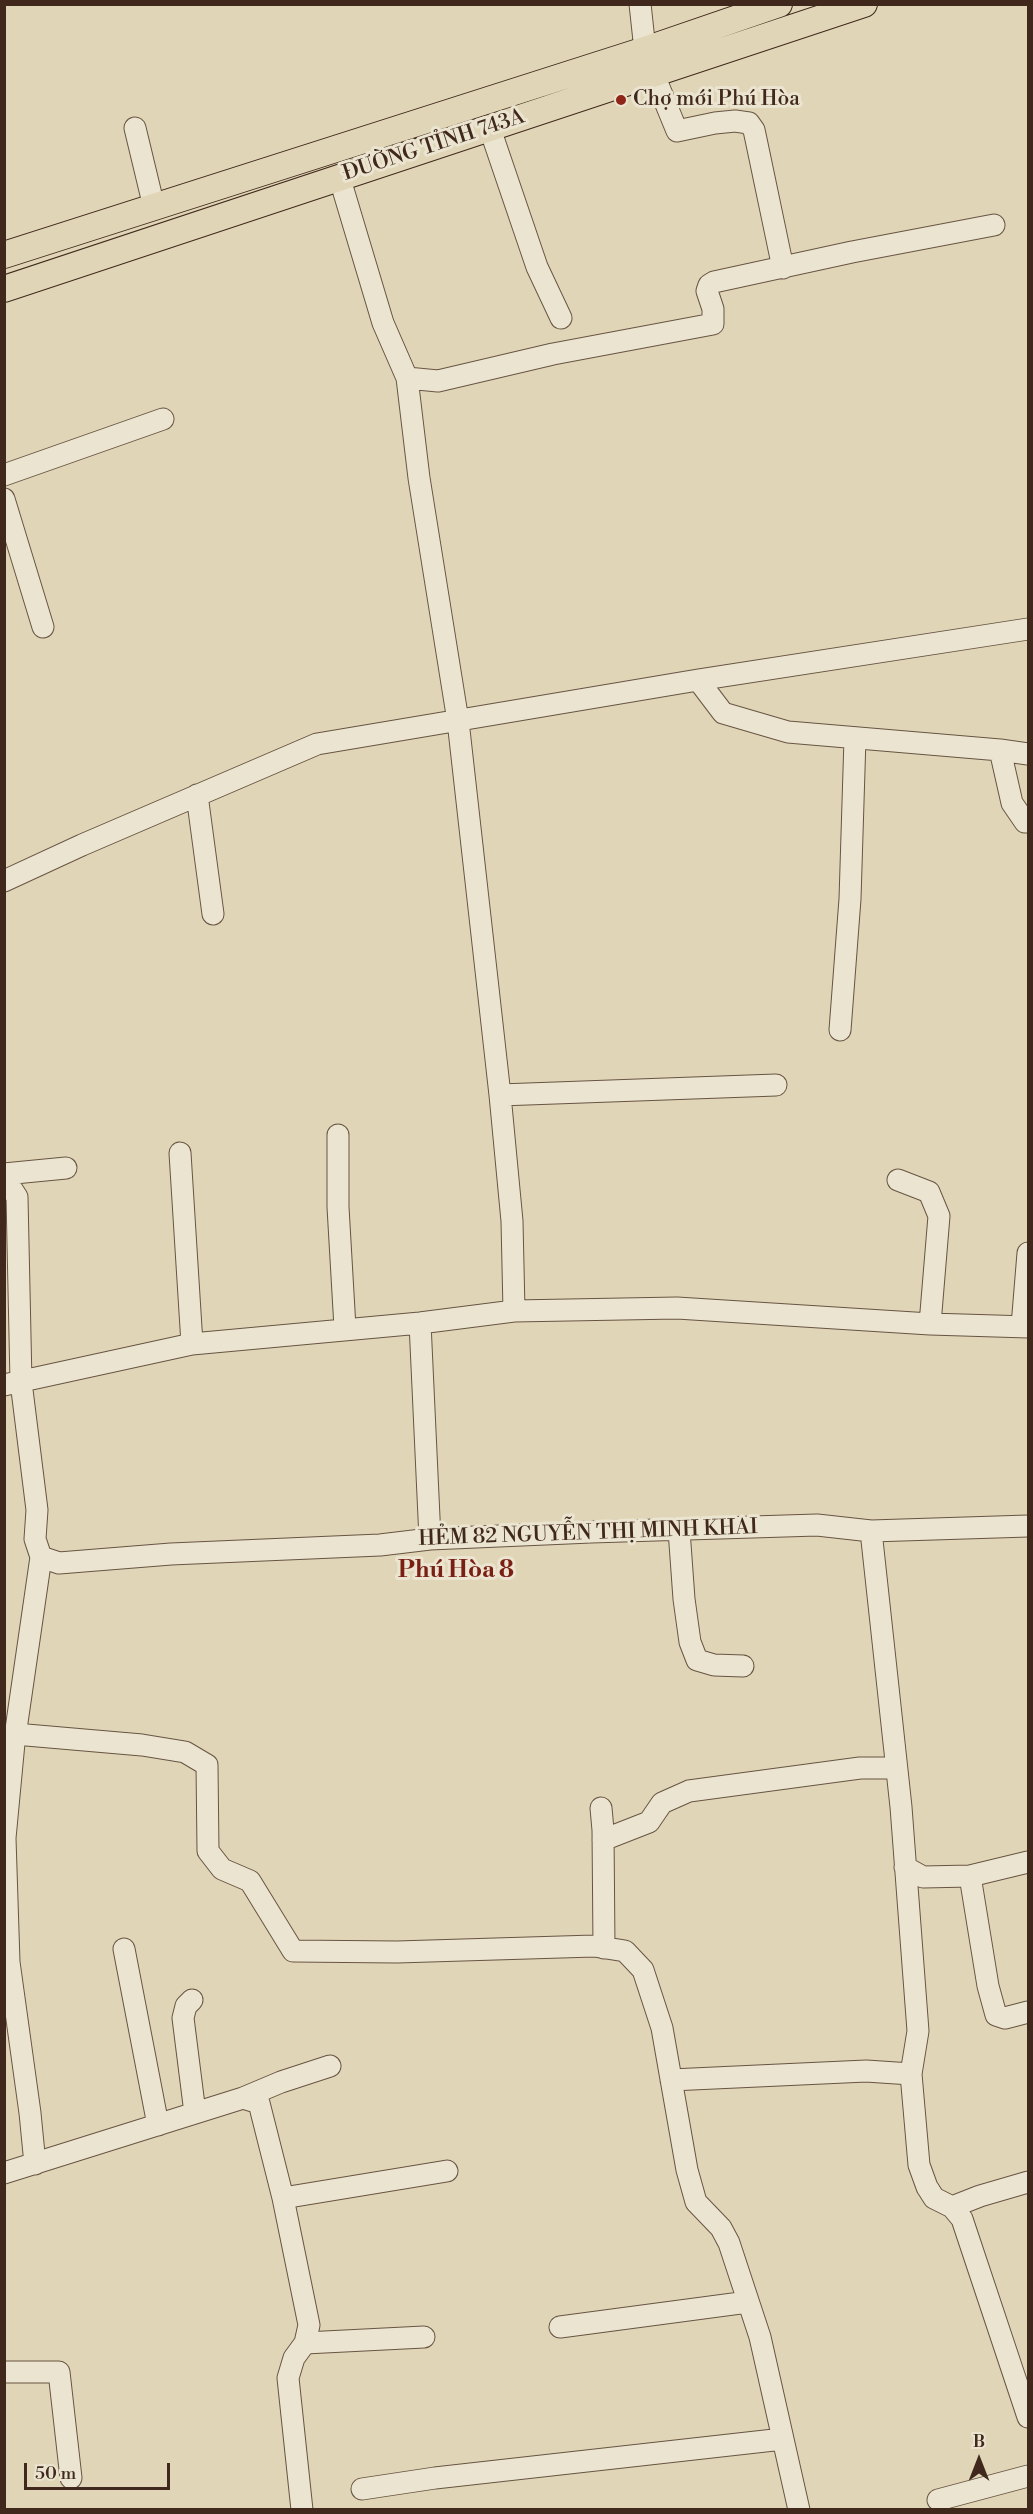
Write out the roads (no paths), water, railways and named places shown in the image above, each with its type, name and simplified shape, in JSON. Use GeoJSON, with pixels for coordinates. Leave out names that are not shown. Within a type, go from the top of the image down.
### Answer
{"type":"FeatureCollection","features":[{"type":"Feature","properties":{"kind":"main road","name":"ĐƯỜNG TỈNH 743A"},"geometry":{"type":"LineString","coordinates":[[4,255],[645,50],[779,4]]}},
{"type":"Feature","properties":{"kind":"main road","name":"ĐƯỜNG TỈNH 743A"},"geometry":{"type":"LineString","coordinates":[[4,289],[339,176],[654,75],[829,10],[864,4]]}},
{"type":"Feature","properties":{"kind":"main road"},"geometry":{"type":"LineString","coordinates":[[645,50],[654,75]]}},
{"type":"Feature","properties":{"kind":"main road"},"geometry":{"type":"LineString","coordinates":[[331,150],[339,176]]}},
{"type":"Feature","properties":{"kind":"street"},"geometry":{"type":"LineString","coordinates":[[640,4],[645,50]]}},
{"type":"Feature","properties":{"kind":"street"},"geometry":{"type":"LineString","coordinates":[[654,75],[677,131],[735,121],[749,123],[754,130],[783,268]]}},
{"type":"Feature","properties":{"kind":"street"},"geometry":{"type":"LineString","coordinates":[[135,128],[154,207]]}},
{"type":"Feature","properties":{"kind":"street"},"geometry":{"type":"LineString","coordinates":[[490,129],[537,267],[561,318]]}},
{"type":"Feature","properties":{"kind":"street"},"geometry":{"type":"LineString","coordinates":[[339,176],[383,323],[407,378],[419,478],[458,721],[512,1221],[514,1311]]}},
{"type":"Feature","properties":{"kind":"street"},"geometry":{"type":"LineString","coordinates":[[407,378],[438,381],[553,354],[713,324],[713,309],[707,291],[709,285],[852,252],[994,225]]}},
{"type":"Feature","properties":{"kind":"street"},"geometry":{"type":"LineString","coordinates":[[4,475],[162,419]]}},
{"type":"Feature","properties":{"kind":"street"},"geometry":{"type":"LineString","coordinates":[[4,498],[43,627]]}},
{"type":"Feature","properties":{"kind":"street"},"geometry":{"type":"LineString","coordinates":[[4,881],[317,744],[698,680],[1029,629]]}},
{"type":"Feature","properties":{"kind":"street"},"geometry":{"type":"LineString","coordinates":[[698,680],[723,713],[788,732],[1029,754]]}},
{"type":"Feature","properties":{"kind":"street"},"geometry":{"type":"LineString","coordinates":[[840,1030],[850,899],[855,738]]}},
{"type":"Feature","properties":{"kind":"street"},"geometry":{"type":"LineString","coordinates":[[1000,750],[1012,803],[1025,822],[1029,822]]}},
{"type":"Feature","properties":{"kind":"street"},"geometry":{"type":"LineString","coordinates":[[197,795],[213,914]]}},
{"type":"Feature","properties":{"kind":"street"},"geometry":{"type":"LineString","coordinates":[[500,1095],[776,1085]]}},
{"type":"Feature","properties":{"kind":"street"},"geometry":{"type":"LineString","coordinates":[[338,1135],[338,1207],[345,1328]]}},
{"type":"Feature","properties":{"kind":"street"},"geometry":{"type":"LineString","coordinates":[[180,1153],[192,1344]]}},
{"type":"Feature","properties":{"kind":"street"},"geometry":{"type":"LineString","coordinates":[[35,2164],[9,1962],[5,1838],[15,1734],[41,1557],[35,1539],[37,1510],[13,1384],[17,1197],[4,1175],[66,1168]]}},
{"type":"Feature","properties":{"kind":"street"},"geometry":{"type":"LineString","coordinates":[[898,1180],[929,1192],[939,1216],[930,1324]]}},
{"type":"Feature","properties":{"kind":"street"},"geometry":{"type":"LineString","coordinates":[[13,1384],[192,1344],[345,1328],[420,1323],[514,1311],[677,1308],[930,1324],[1025,1327],[1029,1253]]}},
{"type":"Feature","properties":{"kind":"street"},"geometry":{"type":"LineString","coordinates":[[420,1323],[430,1539]]}},
{"type":"Feature","properties":{"kind":"street","name":"HẺM 82 NGUYỄN THỊ MINH KHAI"},"geometry":{"type":"LineString","coordinates":[[41,1557],[59,1563],[171,1554],[380,1545],[430,1539],[679,1530],[816,1526],[871,1531],[1029,1526]]}},
{"type":"Feature","properties":{"kind":"street"},"geometry":{"type":"LineString","coordinates":[[679,1530],[684,1599],[690,1642],[697,1660],[714,1665],[743,1666]]}},
{"type":"Feature","properties":{"kind":"street"},"geometry":{"type":"LineString","coordinates":[[871,1531],[896,1768],[918,2031],[911,2074],[920,2165],[927,2187],[934,2198],[952,2207],[962,2219],[1029,2417]]}},
{"type":"Feature","properties":{"kind":"street"},"geometry":{"type":"LineString","coordinates":[[15,1734],[142,1745],[185,1752],[207,1765],[208,1851],[222,1869],[250,1881],[271,1911],[293,1951],[398,1952],[594,1946],[625,1951],[643,1970],[662,2028],[687,2170],[696,2202],[721,2228],[729,2243],[760,2337],[800,2510]]}},
{"type":"Feature","properties":{"kind":"street"},"geometry":{"type":"LineString","coordinates":[[603,1840],[649,1822],[662,1803],[689,1791],[860,1768],[896,1768]]}},
{"type":"Feature","properties":{"kind":"street"},"geometry":{"type":"LineString","coordinates":[[601,1808],[604,1948]]}},
{"type":"Feature","properties":{"kind":"street"},"geometry":{"type":"LineString","coordinates":[[905,1867],[923,1877],[970,1876],[1029,1862]]}},
{"type":"Feature","properties":{"kind":"street"},"geometry":{"type":"LineString","coordinates":[[970,1876],[988,1986],[996,2015],[1005,2018],[1029,2012]]}},
{"type":"Feature","properties":{"kind":"street"},"geometry":{"type":"LineString","coordinates":[[124,1949],[158,2125]]}},
{"type":"Feature","properties":{"kind":"street"},"geometry":{"type":"LineString","coordinates":[[192,2000],[186,2007],[183,2018],[195,2113]]}},
{"type":"Feature","properties":{"kind":"street"},"geometry":{"type":"LineString","coordinates":[[4,2173],[243,2098],[281,2082],[330,2066]]}},
{"type":"Feature","properties":{"kind":"street"},"geometry":{"type":"LineString","coordinates":[[671,2080],[866,2071],[911,2074]]}},
{"type":"Feature","properties":{"kind":"street"},"geometry":{"type":"LineString","coordinates":[[243,2098],[259,2103],[283,2198],[309,2325],[305,2343],[294,2358],[288,2378],[302,2510]]}},
{"type":"Feature","properties":{"kind":"street"},"geometry":{"type":"LineString","coordinates":[[283,2198],[447,2170]]}},
{"type":"Feature","properties":{"kind":"street"},"geometry":{"type":"LineString","coordinates":[[952,2207],[1029,2182]]}},
{"type":"Feature","properties":{"kind":"street"},"geometry":{"type":"LineString","coordinates":[[560,2327],[748,2302]]}},
{"type":"Feature","properties":{"kind":"street"},"geometry":{"type":"LineString","coordinates":[[305,2343],[424,2337]]}},
{"type":"Feature","properties":{"kind":"street"},"geometry":{"type":"LineString","coordinates":[[4,2372],[59,2372],[71,2478]]}},
{"type":"Feature","properties":{"kind":"street"},"geometry":{"type":"LineString","coordinates":[[362,2490],[435,2478],[783,2439]]}},
{"type":"Feature","properties":{"kind":"street"},"geometry":{"type":"LineString","coordinates":[[938,2500],[1029,2476]]}},
{"type":"Feature","properties":{"kind":"place","name":"Chợ mới Phú Hòa"},"geometry":{"type":"Point","coordinates":[621,100]}},
{"type":"Feature","properties":{"kind":"district","name":"Phú Hòa 8"},"geometry":{"type":"Point","coordinates":[456,1571]}}]}
